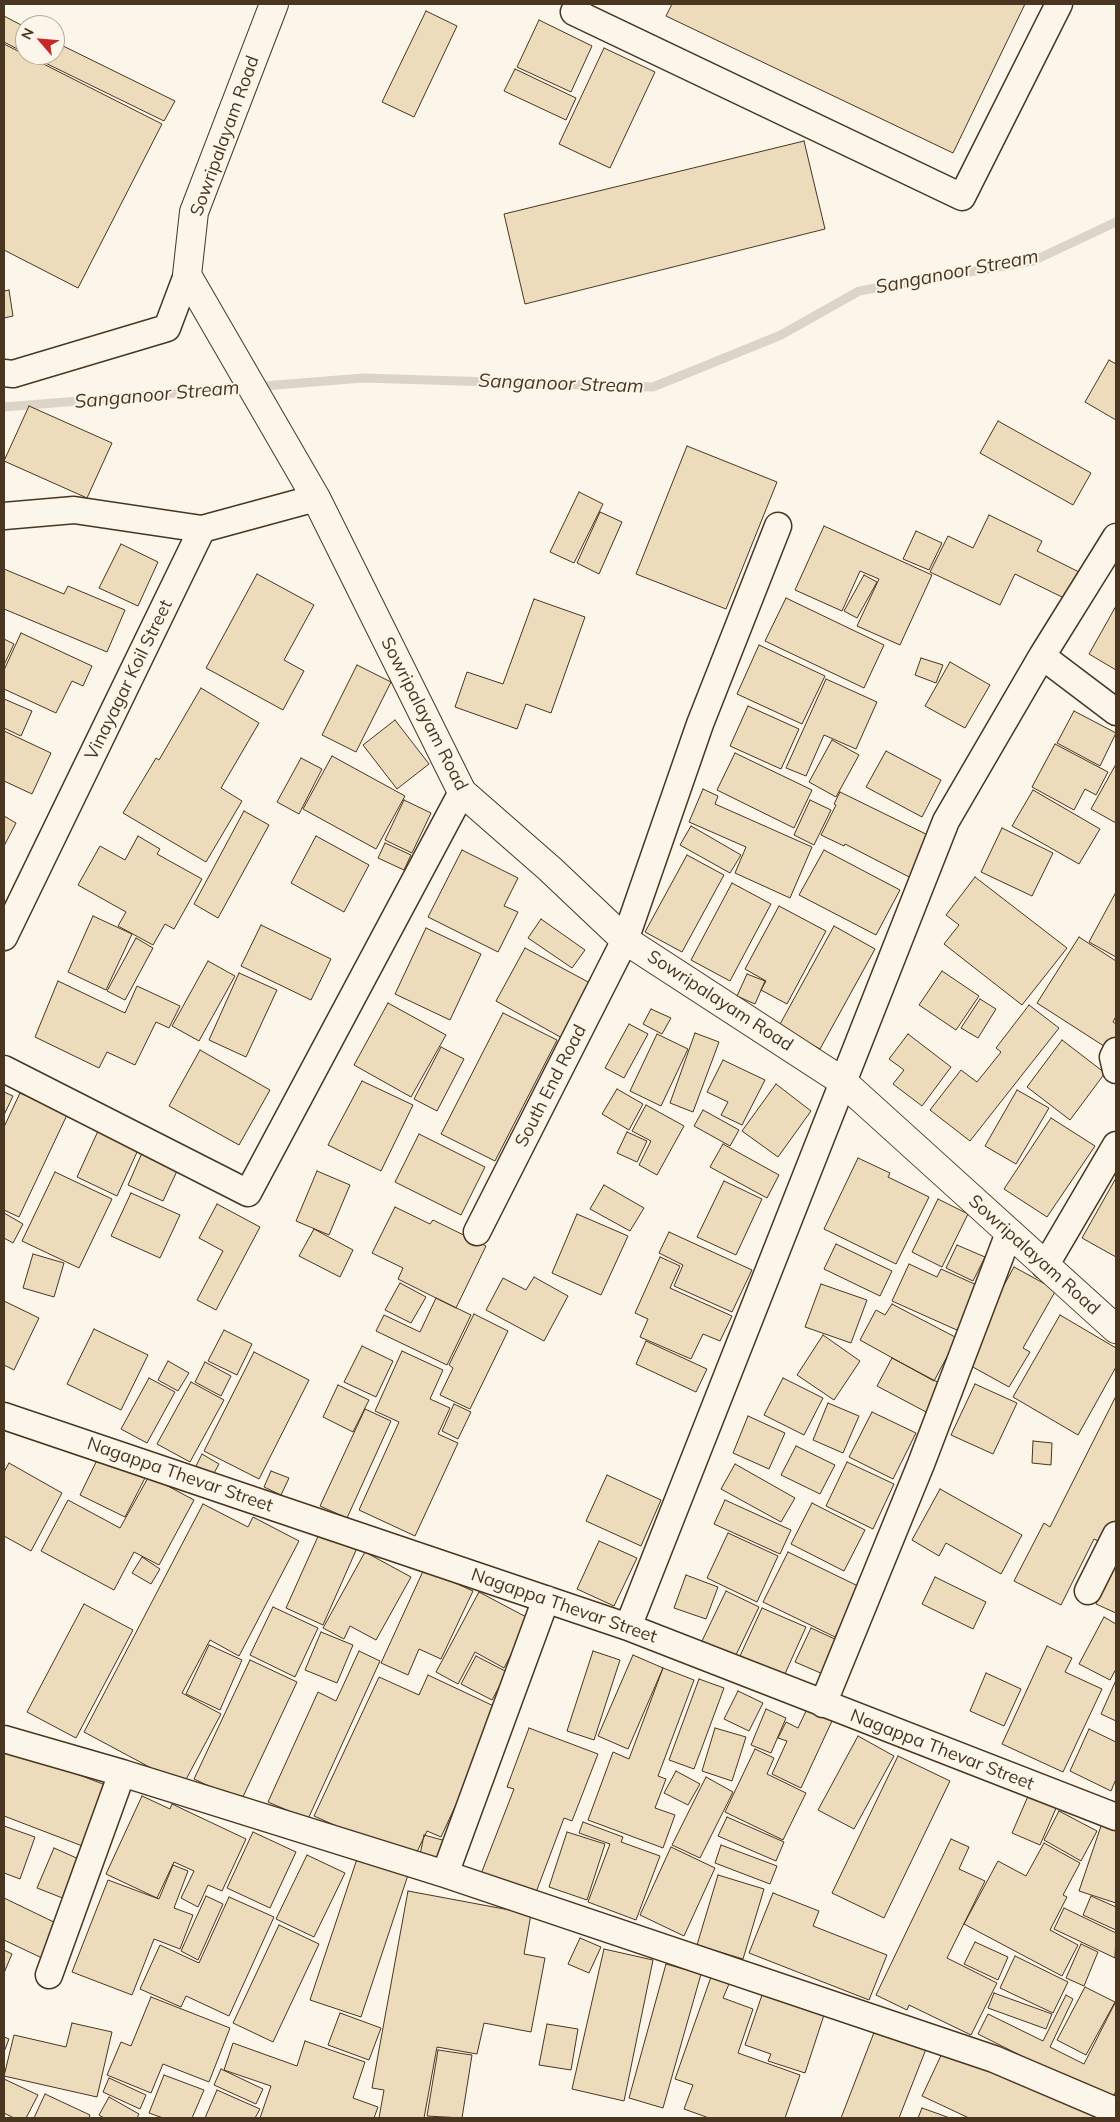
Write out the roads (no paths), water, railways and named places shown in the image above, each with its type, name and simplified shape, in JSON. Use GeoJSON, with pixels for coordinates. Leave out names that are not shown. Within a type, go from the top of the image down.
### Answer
{"type":"FeatureCollection","features":[{"type":"Feature","properties":{"kind":"street","name":"Sowripalayam Road"},"geometry":{"type":"LineString","coordinates":[[274,4],[194,212],[186,275],[316,498],[462,792],[550,869],[625,940],[842,1081],[1116,1329]]}},
{"type":"Feature","properties":{"kind":"street"},"geometry":{"type":"LineString","coordinates":[[578,4],[574,12],[962,197],[1059,4]]}},
{"type":"Feature","properties":{"kind":"street"},"geometry":{"type":"LineString","coordinates":[[4,373],[13,374],[167,328],[186,275]]}},
{"type":"Feature","properties":{"kind":"street"},"geometry":{"type":"LineString","coordinates":[[4,516],[74,510],[202,529],[316,498]]}},
{"type":"Feature","properties":{"kind":"street","name":"South End Road"},"geometry":{"type":"LineString","coordinates":[[478,1232],[625,940],[700,724],[778,526]]}},
{"type":"Feature","properties":{"kind":"street","name":"Vinayagar Koil Street"},"geometry":{"type":"LineString","coordinates":[[4,937],[202,529]]}},
{"type":"Feature","properties":{"kind":"street"},"geometry":{"type":"LineString","coordinates":[[628,1627],[946,821],[1042,656],[1116,537]]}},
{"type":"Feature","properties":{"kind":"street"},"geometry":{"type":"LineString","coordinates":[[1042,656],[1116,712]]}},
{"type":"Feature","properties":{"kind":"street"},"geometry":{"type":"LineString","coordinates":[[4,1069],[248,1194],[462,792]]}},
{"type":"Feature","properties":{"kind":"street"},"geometry":{"type":"LineString","coordinates":[[1116,1051],[1113,1057],[1116,1070]]}},
{"type":"Feature","properties":{"kind":"street"},"geometry":{"type":"LineString","coordinates":[[1046,1266],[1116,1144]]}},
{"type":"Feature","properties":{"kind":"street"},"geometry":{"type":"LineString","coordinates":[[823,1704],[921,1464],[1009,1233]]}},
{"type":"Feature","properties":{"kind":"street","name":"Nagappa Thevar Street"},"geometry":{"type":"LineString","coordinates":[[4,1416],[628,1627],[1116,1817]]}},
{"type":"Feature","properties":{"kind":"street"},"geometry":{"type":"LineString","coordinates":[[1088,1591],[1116,1535]]}},
{"type":"Feature","properties":{"kind":"street"},"geometry":{"type":"LineString","coordinates":[[445,1874],[546,1599]]}},
{"type":"Feature","properties":{"kind":"street"},"geometry":{"type":"LineString","coordinates":[[4,1739],[122,1773],[445,1874],[994,2059],[1116,2110]]}},
{"type":"Feature","properties":{"kind":"street"},"geometry":{"type":"LineString","coordinates":[[49,1975],[122,1773]]}},
{"type":"Feature","properties":{"kind":"waterway","name":"Sanganoor Stream"},"geometry":{"type":"LineString","coordinates":[[4,407],[363,378],[653,387],[781,335],[859,291],[1033,261],[1116,222]]}}]}
